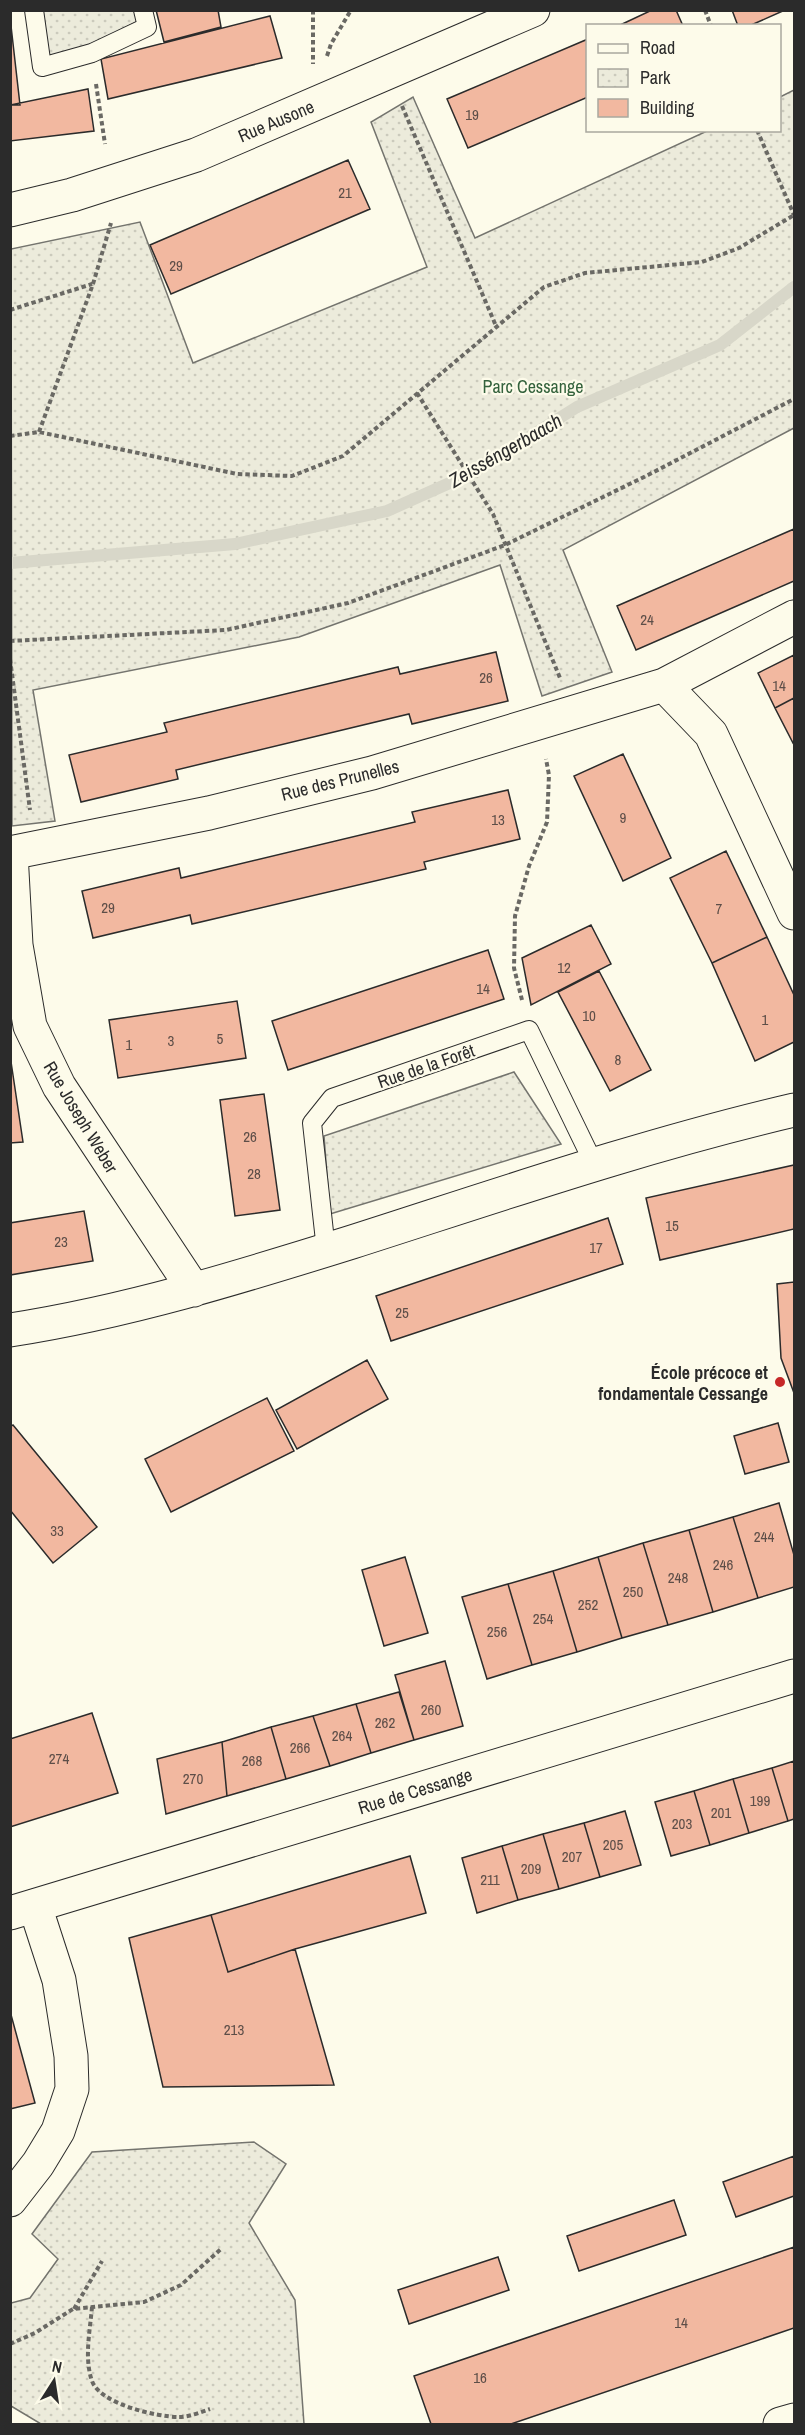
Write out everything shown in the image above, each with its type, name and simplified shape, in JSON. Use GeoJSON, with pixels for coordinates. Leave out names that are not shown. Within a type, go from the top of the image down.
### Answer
{"type":"FeatureCollection","features":[{"type":"Feature","properties":{"kind":"street","name":"Rue Ausone"},"geometry":{"type":"LineString","coordinates":[[10,210],[72,195],[196,155],[533,10]]}},
{"type":"Feature","properties":{"kind":"street","name":"Rue des Prunelles"},"geometry":{"type":"LineString","coordinates":[[11,853],[209,813],[372,773],[664,685],[795,617]]}},
{"type":"Feature","properties":{"kind":"street"},"geometry":{"type":"LineString","coordinates":[[664,685],[711,734],[795,913]]}},
{"type":"Feature","properties":{"kind":"street","name":"Rue Joseph Weber"},"geometry":{"type":"LineString","coordinates":[[11,853],[16,945],[30,1026],[59,1086],[194,1290]]}},
{"type":"Feature","properties":{"kind":"street"},"geometry":{"type":"LineString","coordinates":[[10,1330],[44,1325],[194,1290],[594,1164],[716,1128],[795,1110]]}},
{"type":"Feature","properties":{"kind":"street","name":"Rue de Cessange"},"geometry":{"type":"LineString","coordinates":[[10,2200],[38,2164],[58,2131],[72,2089],[71,2056],[59,1980],[23,1909],[795,1676]]}},
{"type":"Feature","properties":{"kind":"street"},"geometry":{"type":"LineString","coordinates":[[780,2424],[795,2420]]}},
{"type":"Feature","properties":{"kind":"lane"},"geometry":{"type":"LineString","coordinates":[[34,10],[42,68],[92,53],[147,27],[143,10]]}},
{"type":"Feature","properties":{"kind":"lane"},"geometry":{"type":"LineString","coordinates":[[529,1030],[594,1164]]}},
{"type":"Feature","properties":{"kind":"lane","name":"Rue de la Forêt"},"geometry":{"type":"LineString","coordinates":[[326,1250],[312,1123],[332,1098],[529,1030]]}},
{"type":"Feature","properties":{"kind":"path"},"geometry":{"type":"LineString","coordinates":[[313,10],[313,68]]}},
{"type":"Feature","properties":{"kind":"path"},"geometry":{"type":"LineString","coordinates":[[325,63],[331,44],[351,10]]}},
{"type":"Feature","properties":{"kind":"path"},"geometry":{"type":"LineString","coordinates":[[92,53],[103,128]]}},
{"type":"Feature","properties":{"kind":"path"},"geometry":{"type":"LineString","coordinates":[[399,98],[496,326]]}},
{"type":"Feature","properties":{"kind":"path"},"geometry":{"type":"LineString","coordinates":[[10,436],[39,432],[237,474],[292,476],[343,456],[544,287],[585,273],[702,262],[739,248],[795,215],[758,132]]}},
{"type":"Feature","properties":{"kind":"path"},"geometry":{"type":"LineString","coordinates":[[39,432],[93,284],[112,221]]}},
{"type":"Feature","properties":{"kind":"path"},"geometry":{"type":"LineString","coordinates":[[10,310],[93,284]]}},
{"type":"Feature","properties":{"kind":"path"},"geometry":{"type":"LineString","coordinates":[[417,393],[493,514],[561,682]]}},
{"type":"Feature","properties":{"kind":"path"},"geometry":{"type":"LineString","coordinates":[[10,641],[226,630],[348,603],[505,545],[795,399]]}},
{"type":"Feature","properties":{"kind":"path"},"geometry":{"type":"LineString","coordinates":[[10,659],[32,818]]}},
{"type":"Feature","properties":{"kind":"path"},"geometry":{"type":"LineString","coordinates":[[529,1030],[514,968],[515,916],[529,866],[548,822],[549,775],[546,755]]}},
{"type":"Feature","properties":{"kind":"path"},"geometry":{"type":"LineString","coordinates":[[10,2344],[35,2333],[73,2309],[144,2302],[181,2285],[221,2249]]}},
{"type":"Feature","properties":{"kind":"path"},"geometry":{"type":"LineString","coordinates":[[73,2309],[102,2261]]}},
{"type":"Feature","properties":{"kind":"path"},"geometry":{"type":"LineString","coordinates":[[92,2307],[88,2351],[92,2383],[111,2400],[150,2414],[181,2418],[210,2409]]}},
{"type":"Feature","properties":{"kind":"green space"},"geometry":{"type":"Polygon","coordinates":[[[43,11],[136,11],[138,21],[89,46],[49,56],[43,11]]]}},
{"type":"Feature","properties":{"kind":"green space","name":"Parc Cessange"},"geometry":{"type":"Polygon","coordinates":[[[794,90],[794,428],[563,550],[612,672],[542,696],[500,565],[299,637],[33,690],[55,821],[12,826],[11,249],[140,222],[193,363],[427,267],[371,122],[413,97],[475,238],[705,132],[781,132],[781,96],[794,90]]]}},
{"type":"Feature","properties":{"kind":"green space"},"geometry":{"type":"Polygon","coordinates":[[[514,1072],[561,1144],[330,1214],[324,1136],[514,1072]]]}},
{"type":"Feature","properties":{"kind":"green space"},"geometry":{"type":"Polygon","coordinates":[[[254,2142],[286,2164],[249,2223],[295,2300],[304,2424],[41,2424],[11,2406],[11,2303],[30,2298],[58,2259],[32,2234],[92,2152],[254,2142]]]}},
{"type":"Feature","properties":{"kind":"building"},"geometry":{"type":"Polygon","coordinates":[[[156,10],[218,10],[221,27],[164,42],[156,10]]]}},
{"type":"Feature","properties":{"kind":"building"},"geometry":{"type":"Polygon","coordinates":[[[652,10],[676,10],[682,24],[622,24],[652,10]]]}},
{"type":"Feature","properties":{"kind":"building"},"geometry":{"type":"Polygon","coordinates":[[[732,10],[785,10],[754,24],[737,24],[732,10]]]}},
{"type":"Feature","properties":{"kind":"building"},"geometry":{"type":"Polygon","coordinates":[[[270,16],[282,58],[108,99],[101,59],[270,16]]]}},
{"type":"Feature","properties":{"kind":"building"},"geometry":{"type":"Polygon","coordinates":[[[10,17],[20,105],[10,105],[10,17]]]}},
{"type":"Feature","properties":{"kind":"building"},"geometry":{"type":"Polygon","coordinates":[[[586,40],[586,98],[468,148],[447,99],[586,40]]]}},
{"type":"Feature","properties":{"kind":"building"},"geometry":{"type":"Polygon","coordinates":[[[88,89],[94,131],[10,141],[10,105],[88,89]]]}},
{"type":"Feature","properties":{"kind":"building"},"geometry":{"type":"Polygon","coordinates":[[[348,160],[370,209],[171,294],[150,245],[348,160]]]}},
{"type":"Feature","properties":{"kind":"building"},"geometry":{"type":"Polygon","coordinates":[[[794,529],[794,581],[636,650],[617,606],[794,529]]]}},
{"type":"Feature","properties":{"kind":"building"},"geometry":{"type":"Polygon","coordinates":[[[496,652],[508,701],[412,724],[409,714],[176,770],[178,779],[81,802],[69,755],[167,732],[164,723],[398,667],[400,674],[496,652]]]}},
{"type":"Feature","properties":{"kind":"building"},"geometry":{"type":"Polygon","coordinates":[[[794,655],[794,698],[775,708],[758,673],[794,655]]]}},
{"type":"Feature","properties":{"kind":"building"},"geometry":{"type":"Polygon","coordinates":[[[794,698],[794,742],[793,743],[775,708],[794,698]]]}},
{"type":"Feature","properties":{"kind":"building"},"geometry":{"type":"Polygon","coordinates":[[[623,754],[671,858],[623,881],[574,776],[623,754]]]}},
{"type":"Feature","properties":{"kind":"building"},"geometry":{"type":"Polygon","coordinates":[[[508,790],[520,839],[424,862],[426,869],[192,924],[190,915],[93,938],[82,891],[179,868],[181,878],[415,822],[412,812],[508,790]]]}},
{"type":"Feature","properties":{"kind":"building"},"geometry":{"type":"Polygon","coordinates":[[[726,851],[767,937],[712,963],[670,878],[726,851]]]}},
{"type":"Feature","properties":{"kind":"building"},"geometry":{"type":"Polygon","coordinates":[[[591,925],[611,964],[531,1005],[522,958],[591,925]]]}},
{"type":"Feature","properties":{"kind":"building"},"geometry":{"type":"Polygon","coordinates":[[[767,937],[794,995],[794,1042],[755,1061],[712,963],[767,937]]]}},
{"type":"Feature","properties":{"kind":"building"},"geometry":{"type":"Polygon","coordinates":[[[488,950],[504,999],[288,1070],[272,1021],[488,950]]]}},
{"type":"Feature","properties":{"kind":"building"},"geometry":{"type":"Polygon","coordinates":[[[599,971],[651,1070],[610,1091],[558,992],[599,971]]]}},
{"type":"Feature","properties":{"kind":"building"},"geometry":{"type":"Polygon","coordinates":[[[237,1001],[246,1058],[118,1078],[109,1020],[237,1001]]]}},
{"type":"Feature","properties":{"kind":"building"},"geometry":{"type":"Polygon","coordinates":[[[10,1055],[23,1142],[10,1143],[10,1055]]]}},
{"type":"Feature","properties":{"kind":"building"},"geometry":{"type":"Polygon","coordinates":[[[264,1094],[280,1210],[235,1216],[220,1100],[264,1094]]]}},
{"type":"Feature","properties":{"kind":"building"},"geometry":{"type":"Polygon","coordinates":[[[794,1165],[794,1229],[660,1260],[646,1198],[794,1165]]]}},
{"type":"Feature","properties":{"kind":"building"},"geometry":{"type":"Polygon","coordinates":[[[84,1211],[93,1261],[10,1275],[10,1223],[84,1211]]]}},
{"type":"Feature","properties":{"kind":"building"},"geometry":{"type":"Polygon","coordinates":[[[608,1218],[623,1264],[391,1341],[376,1296],[608,1218]]]}},
{"type":"Feature","properties":{"kind":"building"},"geometry":{"type":"Polygon","coordinates":[[[794,1282],[794,1393],[781,1358],[777,1284],[794,1282]]]}},
{"type":"Feature","properties":{"kind":"building"},"geometry":{"type":"Polygon","coordinates":[[[367,1360],[388,1399],[297,1449],[276,1410],[367,1360]]]}},
{"type":"Feature","properties":{"kind":"building"},"geometry":{"type":"Polygon","coordinates":[[[267,1398],[294,1451],[171,1512],[145,1459],[267,1398]]]}},
{"type":"Feature","properties":{"kind":"building"},"geometry":{"type":"Polygon","coordinates":[[[778,1423],[789,1462],[745,1474],[734,1436],[778,1423]]]}},
{"type":"Feature","properties":{"kind":"building"},"geometry":{"type":"Polygon","coordinates":[[[13,1425],[97,1527],[53,1563],[10,1510],[10,1427],[13,1425]]]}},
{"type":"Feature","properties":{"kind":"building"},"geometry":{"type":"Polygon","coordinates":[[[779,1503],[794,1555],[794,1587],[758,1598],[733,1517],[779,1503]]]}},
{"type":"Feature","properties":{"kind":"building"},"geometry":{"type":"Polygon","coordinates":[[[733,1517],[758,1598],[713,1612],[689,1530],[733,1517]]]}},
{"type":"Feature","properties":{"kind":"building"},"geometry":{"type":"Polygon","coordinates":[[[689,1530],[713,1612],[668,1625],[643,1543],[689,1530]]]}},
{"type":"Feature","properties":{"kind":"building"},"geometry":{"type":"Polygon","coordinates":[[[643,1543],[668,1625],[622,1638],[598,1557],[643,1543]]]}},
{"type":"Feature","properties":{"kind":"building"},"geometry":{"type":"Polygon","coordinates":[[[405,1557],[428,1633],[384,1646],[362,1570],[405,1557]]]}},
{"type":"Feature","properties":{"kind":"building"},"geometry":{"type":"Polygon","coordinates":[[[598,1557],[622,1638],[577,1652],[553,1571],[598,1557]]]}},
{"type":"Feature","properties":{"kind":"building"},"geometry":{"type":"Polygon","coordinates":[[[553,1571],[577,1652],[532,1665],[508,1584],[553,1571]]]}},
{"type":"Feature","properties":{"kind":"building"},"geometry":{"type":"Polygon","coordinates":[[[508,1584],[532,1665],[487,1679],[462,1597],[508,1584]]]}},
{"type":"Feature","properties":{"kind":"building"},"geometry":{"type":"Polygon","coordinates":[[[445,1661],[463,1726],[414,1740],[395,1675],[445,1661]]]}},
{"type":"Feature","properties":{"kind":"building"},"geometry":{"type":"Polygon","coordinates":[[[399,1692],[414,1740],[371,1753],[356,1704],[399,1692]]]}},
{"type":"Feature","properties":{"kind":"building"},"geometry":{"type":"Polygon","coordinates":[[[356,1704],[371,1753],[330,1766],[313,1716],[356,1704]]]}},
{"type":"Feature","properties":{"kind":"building"},"geometry":{"type":"Polygon","coordinates":[[[92,1713],[118,1793],[10,1827],[10,1739],[92,1713]]]}},
{"type":"Feature","properties":{"kind":"building"},"geometry":{"type":"Polygon","coordinates":[[[313,1716],[330,1766],[286,1779],[271,1727],[313,1716]]]}},
{"type":"Feature","properties":{"kind":"building"},"geometry":{"type":"Polygon","coordinates":[[[271,1727],[286,1779],[227,1796],[222,1742],[271,1727]]]}},
{"type":"Feature","properties":{"kind":"building"},"geometry":{"type":"Polygon","coordinates":[[[222,1742],[227,1796],[166,1814],[157,1759],[222,1742]]]}},
{"type":"Feature","properties":{"kind":"building"},"geometry":{"type":"Polygon","coordinates":[[[794,1761],[794,1819],[788,1821],[772,1768],[794,1761]]]}},
{"type":"Feature","properties":{"kind":"building"},"geometry":{"type":"Polygon","coordinates":[[[772,1768],[788,1821],[749,1833],[733,1779],[772,1768]]]}},
{"type":"Feature","properties":{"kind":"building"},"geometry":{"type":"Polygon","coordinates":[[[733,1779],[749,1833],[710,1845],[694,1791],[733,1779]]]}},
{"type":"Feature","properties":{"kind":"building"},"geometry":{"type":"Polygon","coordinates":[[[694,1791],[710,1845],[671,1856],[655,1802],[694,1791]]]}},
{"type":"Feature","properties":{"kind":"building"},"geometry":{"type":"Polygon","coordinates":[[[625,1811],[641,1865],[600,1877],[584,1823],[625,1811]]]}},
{"type":"Feature","properties":{"kind":"building"},"geometry":{"type":"Polygon","coordinates":[[[584,1823],[600,1877],[559,1889],[543,1834],[584,1823]]]}},
{"type":"Feature","properties":{"kind":"building"},"geometry":{"type":"Polygon","coordinates":[[[543,1834],[559,1889],[518,1900],[502,1846],[543,1834]]]}},
{"type":"Feature","properties":{"kind":"building"},"geometry":{"type":"Polygon","coordinates":[[[502,1846],[518,1900],[477,1913],[462,1858],[502,1846]]]}},
{"type":"Feature","properties":{"kind":"building"},"geometry":{"type":"Polygon","coordinates":[[[410,1856],[426,1913],[295,1949],[228,1972],[211,1915],[410,1856]]]}},
{"type":"Feature","properties":{"kind":"building"},"geometry":{"type":"Polygon","coordinates":[[[211,1915],[228,1972],[295,1949],[334,2085],[163,2087],[129,1938],[211,1915]]]}},
{"type":"Feature","properties":{"kind":"building"},"geometry":{"type":"Polygon","coordinates":[[[10,2011],[35,2103],[10,2109],[10,2011]]]}},
{"type":"Feature","properties":{"kind":"building"},"geometry":{"type":"Polygon","coordinates":[[[794,2156],[794,2196],[736,2217],[723,2182],[794,2156]]]}},
{"type":"Feature","properties":{"kind":"building"},"geometry":{"type":"Polygon","coordinates":[[[674,2200],[686,2235],[579,2271],[567,2236],[674,2200]]]}},
{"type":"Feature","properties":{"kind":"building"},"geometry":{"type":"Polygon","coordinates":[[[794,2247],[794,2328],[511,2424],[431,2424],[414,2376],[794,2247]]]}},
{"type":"Feature","properties":{"kind":"building"},"geometry":{"type":"Polygon","coordinates":[[[498,2257],[509,2290],[409,2324],[398,2290],[498,2257]]]}},
{"type":"Feature","properties":{"kind":"waterway","name":"Zeisséngerbaach"},"geometry":{"type":"LineString","coordinates":[[10,563],[235,544],[387,511],[472,473],[577,407],[720,345],[794,287]]}},
{"type":"Feature","properties":{"kind":"place","name":"École précoce et fondamentale Cessange"},"geometry":{"type":"Point","coordinates":[780,1382]}}]}
